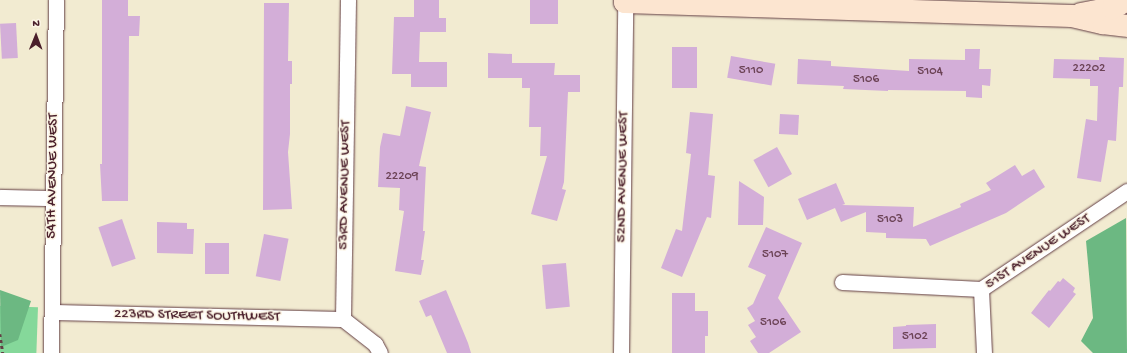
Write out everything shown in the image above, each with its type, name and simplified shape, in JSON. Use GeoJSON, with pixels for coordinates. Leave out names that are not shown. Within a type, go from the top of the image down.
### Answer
{"type":"FeatureCollection","features":[{"type":"Feature","properties":{"kind":"street","name":"54TH AVENUE WEST"},"geometry":{"type":"LineString","coordinates":[[51,353],[56,0]]}},
{"type":"Feature","properties":{"kind":"street","name":"53RD AVENUE WEST"},"geometry":{"type":"LineString","coordinates":[[342,319],[348,0]]}},
{"type":"Feature","properties":{"kind":"street"},"geometry":{"type":"LineString","coordinates":[[1072,16],[1113,8],[1127,0]]}},
{"type":"Feature","properties":{"kind":"street"},"geometry":{"type":"LineString","coordinates":[[625,1],[1072,16],[1103,23],[1127,26]]}},
{"type":"Feature","properties":{"kind":"street","name":"52ND AVENUE WEST"},"geometry":{"type":"LineString","coordinates":[[621,353],[625,1]]}},
{"type":"Feature","properties":{"kind":"street","name":"51ST AVENUE WEST"},"geometry":{"type":"LineString","coordinates":[[984,353],[981,290],[1127,192]]}},
{"type":"Feature","properties":{"kind":"street"},"geometry":{"type":"LineString","coordinates":[[0,196],[52,198]]}},
{"type":"Feature","properties":{"kind":"street"},"geometry":{"type":"LineString","coordinates":[[842,282],[981,290]]}},
{"type":"Feature","properties":{"kind":"street","name":"223RD STREET SOUTHWEST"},"geometry":{"type":"LineString","coordinates":[[52,312],[342,319]]}},
{"type":"Feature","properties":{"kind":"street"},"geometry":{"type":"LineString","coordinates":[[342,319],[375,344],[380,353]]}},
{"type":"Feature","properties":{"kind":"path"},"geometry":{"type":"LineString","coordinates":[[0,334],[3,353]]}},
{"type":"Feature","properties":{"kind":"green space"},"geometry":{"type":"Polygon","coordinates":[[[1126,218],[1127,353],[1093,353],[1081,341],[1093,318],[1086,241],[1126,218]]]}},
{"type":"Feature","properties":{"kind":"green space"},"geometry":{"type":"Polygon","coordinates":[[[0,290],[31,301],[18,340],[1,347],[0,290]]]}},
{"type":"Feature","properties":{"kind":"green space"},"geometry":{"type":"Polygon","coordinates":[[[0,306],[38,307],[36,353],[0,353],[0,306]]]}},
{"type":"Feature","properties":{"kind":"building"},"geometry":{"type":"Polygon","coordinates":[[[102,0],[128,0],[128,16],[140,16],[139,36],[129,36],[128,201],[102,201],[100,164],[102,164],[102,0]]]}},
{"type":"Feature","properties":{"kind":"building"},"geometry":{"type":"Polygon","coordinates":[[[414,0],[439,0],[439,18],[446,18],[446,32],[420,32],[419,62],[447,62],[447,87],[411,87],[411,74],[392,74],[394,17],[414,17],[414,0]]]}},
{"type":"Feature","properties":{"kind":"building"},"geometry":{"type":"Polygon","coordinates":[[[530,0],[558,0],[558,24],[530,24],[530,0]]]}},
{"type":"Feature","properties":{"kind":"building"},"geometry":{"type":"Polygon","coordinates":[[[264,3],[289,3],[288,61],[292,61],[292,84],[290,84],[290,134],[288,152],[292,209],[263,210],[264,3]]]}},
{"type":"Feature","properties":{"kind":"building"},"geometry":{"type":"Polygon","coordinates":[[[16,23],[18,58],[2,59],[0,24],[16,23]]]}},
{"type":"Feature","properties":{"kind":"building"},"geometry":{"type":"Polygon","coordinates":[[[672,47],[697,47],[697,88],[672,88],[672,47]]]}},
{"type":"Feature","properties":{"kind":"building"},"geometry":{"type":"Polygon","coordinates":[[[965,49],[980,49],[979,69],[991,69],[990,86],[982,85],[982,98],[966,97],[966,91],[888,91],[843,89],[844,86],[797,84],[798,59],[831,61],[831,66],[909,71],[909,59],[965,60],[965,49]]]}},
{"type":"Feature","properties":{"kind":"building"},"geometry":{"type":"Polygon","coordinates":[[[488,53],[512,54],[512,63],[555,63],[554,75],[580,75],[580,92],[568,92],[564,182],[562,189],[566,190],[557,221],[531,214],[547,156],[540,156],[541,127],[529,127],[530,88],[522,88],[522,78],[488,78],[488,53]]]}},
{"type":"Feature","properties":{"kind":"building"},"geometry":{"type":"Polygon","coordinates":[[[731,56],[775,64],[771,85],[727,78],[731,56]]]}},
{"type":"Feature","properties":{"kind":"building"},"geometry":{"type":"Polygon","coordinates":[[[1099,57],[1124,58],[1123,87],[1119,87],[1116,141],[1108,140],[1101,182],[1077,178],[1086,119],[1097,121],[1098,86],[1090,86],[1090,79],[1053,78],[1054,59],[1099,60],[1099,57]]]}},
{"type":"Feature","properties":{"kind":"building"},"geometry":{"type":"Polygon","coordinates":[[[406,106],[431,112],[419,166],[426,167],[423,231],[425,231],[421,260],[424,260],[421,275],[395,271],[404,211],[399,210],[400,188],[378,187],[380,147],[383,133],[400,136],[406,106]]]}},
{"type":"Feature","properties":{"kind":"building"},"geometry":{"type":"Polygon","coordinates":[[[690,112],[713,114],[708,175],[715,176],[711,218],[707,217],[682,277],[661,268],[676,229],[682,231],[691,154],[686,153],[690,112]]]}},
{"type":"Feature","properties":{"kind":"building"},"geometry":{"type":"Polygon","coordinates":[[[780,114],[799,115],[798,135],[779,134],[780,114]]]}},
{"type":"Feature","properties":{"kind":"building"},"geometry":{"type":"Polygon","coordinates":[[[777,147],[792,174],[768,187],[753,160],[777,147]]]}},
{"type":"Feature","properties":{"kind":"building"},"geometry":{"type":"Polygon","coordinates":[[[1015,165],[1022,176],[1034,169],[1045,187],[1006,213],[930,246],[926,239],[886,238],[886,233],[866,232],[866,212],[841,222],[835,208],[807,220],[798,199],[836,183],[845,204],[842,205],[914,207],[913,227],[961,207],[960,204],[991,190],[986,183],[1015,165]]]}},
{"type":"Feature","properties":{"kind":"building"},"geometry":{"type":"Polygon","coordinates":[[[739,181],[764,197],[763,225],[738,225],[739,181]]]}},
{"type":"Feature","properties":{"kind":"building"},"geometry":{"type":"Polygon","coordinates":[[[122,219],[136,259],[112,267],[98,227],[122,219]]]}},
{"type":"Feature","properties":{"kind":"building"},"geometry":{"type":"Polygon","coordinates":[[[157,222],[187,223],[187,229],[194,229],[193,254],[157,253],[157,222]]]}},
{"type":"Feature","properties":{"kind":"building"},"geometry":{"type":"Polygon","coordinates":[[[766,227],[802,243],[778,298],[801,332],[769,353],[758,353],[750,341],[756,337],[748,325],[755,321],[747,308],[753,304],[766,275],[748,267],[766,227]]]}},
{"type":"Feature","properties":{"kind":"building"},"geometry":{"type":"Polygon","coordinates":[[[264,234],[289,239],[280,281],[256,276],[264,234]]]}},
{"type":"Feature","properties":{"kind":"building"},"geometry":{"type":"Polygon","coordinates":[[[205,243],[229,243],[229,274],[205,274],[205,243]]]}},
{"type":"Feature","properties":{"kind":"building"},"geometry":{"type":"Polygon","coordinates":[[[566,263],[570,307],[546,309],[542,265],[566,263]]]}},
{"type":"Feature","properties":{"kind":"building"},"geometry":{"type":"Polygon","coordinates":[[[1063,278],[1075,288],[1073,292],[1076,294],[1049,328],[1031,313],[1049,290],[1050,291],[1058,281],[1060,282],[1063,278]]]}},
{"type":"Feature","properties":{"kind":"building"},"geometry":{"type":"Polygon","coordinates":[[[446,290],[471,353],[447,353],[431,315],[426,317],[419,301],[446,290]]]}},
{"type":"Feature","properties":{"kind":"building"},"geometry":{"type":"Polygon","coordinates":[[[672,293],[695,293],[695,311],[708,311],[708,336],[705,336],[705,353],[672,353],[672,293]]]}},
{"type":"Feature","properties":{"kind":"building"},"geometry":{"type":"Polygon","coordinates":[[[936,324],[936,348],[893,349],[893,327],[936,324]]]}}]}
